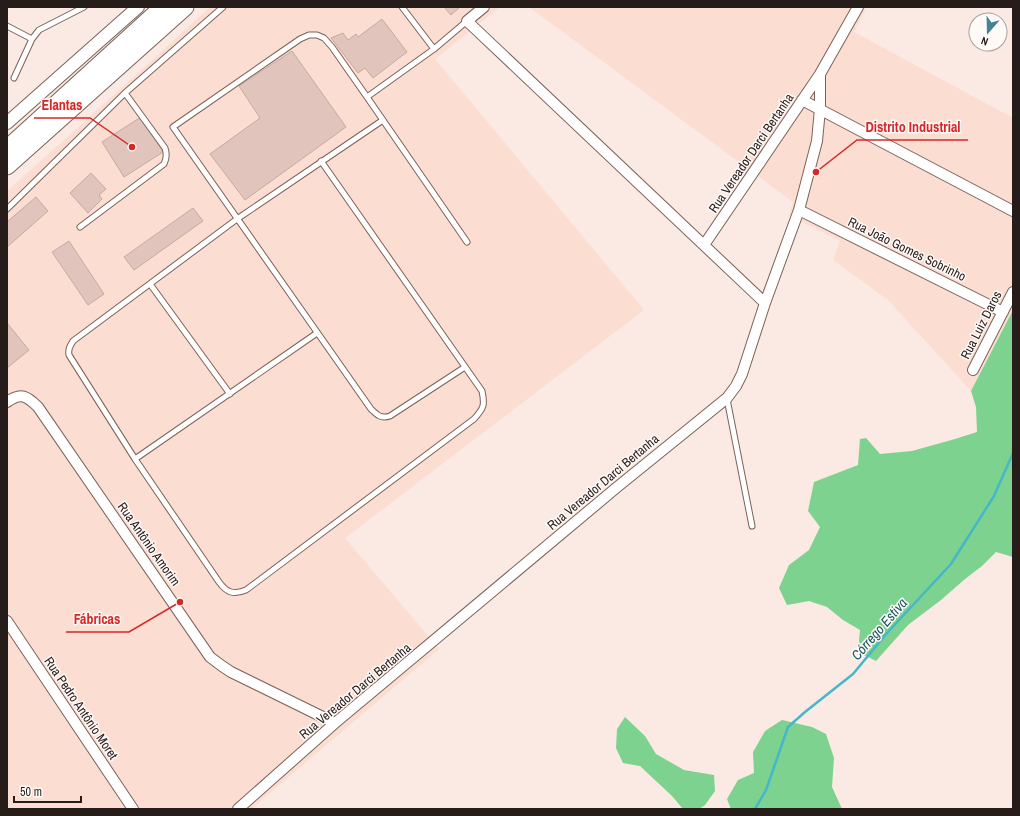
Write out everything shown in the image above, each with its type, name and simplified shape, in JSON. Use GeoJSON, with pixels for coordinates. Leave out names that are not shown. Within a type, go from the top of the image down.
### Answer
{"type":"FeatureCollection","features":[{"type":"Feature","properties":{"kind":"highway"},"geometry":{"type":"LineString","coordinates":[[7,149],[163,7]]}},
{"type":"Feature","properties":{"kind":"highway"},"geometry":{"type":"LineString","coordinates":[[7,166],[185,7]]}},
{"type":"Feature","properties":{"kind":"street"},"geometry":{"type":"LineString","coordinates":[[7,123],[138,7]]}},
{"type":"Feature","properties":{"kind":"street"},"geometry":{"type":"LineString","coordinates":[[484,7],[467,21],[765,303]]}},
{"type":"Feature","properties":{"kind":"street","name":"Rua Vereador Darci Bertanha"},"geometry":{"type":"LineString","coordinates":[[704,245],[820,74],[858,7]]}},
{"type":"Feature","properties":{"kind":"street","name":"Rua Vereador Darci Bertanha"},"geometry":{"type":"LineString","coordinates":[[239,809],[335,723],[726,398],[736,386],[742,374],[765,303],[799,210],[817,141],[820,109],[820,74]]}},
{"type":"Feature","properties":{"kind":"street"},"geometry":{"type":"LineString","coordinates":[[802,100],[1013,211]]}},
{"type":"Feature","properties":{"kind":"street","name":"Rua João Gomes Sobrinho"},"geometry":{"type":"LineString","coordinates":[[799,210],[1003,312]]}},
{"type":"Feature","properties":{"kind":"street","name":"Rua Luiz Daros"},"geometry":{"type":"LineString","coordinates":[[973,370],[1013,292]]}},
{"type":"Feature","properties":{"kind":"street","name":"Rua Antônio Amorim"},"geometry":{"type":"LineString","coordinates":[[7,402],[20,396],[29,398],[38,407],[210,657],[231,672],[335,723]]}},
{"type":"Feature","properties":{"kind":"street","name":"Rua Pedro Antônio Moret"},"geometry":{"type":"LineString","coordinates":[[7,621],[133,809]]}},
{"type":"Feature","properties":{"kind":"lane"},"geometry":{"type":"LineString","coordinates":[[14,78],[32,39],[39,30],[84,7]]}},
{"type":"Feature","properties":{"kind":"lane"},"geometry":{"type":"LineString","coordinates":[[7,209],[125,93],[223,7]]}},
{"type":"Feature","properties":{"kind":"lane"},"geometry":{"type":"LineString","coordinates":[[402,7],[434,49]]}},
{"type":"Feature","properties":{"kind":"lane"},"geometry":{"type":"LineString","coordinates":[[368,97],[434,49],[467,21]]}},
{"type":"Feature","properties":{"kind":"lane"},"geometry":{"type":"LineString","coordinates":[[7,26],[32,39]]}},
{"type":"Feature","properties":{"kind":"lane"},"geometry":{"type":"LineString","coordinates":[[465,367],[390,416],[385,418],[377,415],[370,409],[173,127],[300,38],[309,35],[317,35],[324,38],[332,47],[467,242]]}},
{"type":"Feature","properties":{"kind":"lane"},"geometry":{"type":"LineString","coordinates":[[80,227],[164,164],[166,160],[167,154],[165,148],[125,93]]}},
{"type":"Feature","properties":{"kind":"lane"},"geometry":{"type":"LineString","coordinates":[[321,161],[482,391],[484,402],[480,412],[474,419],[246,590],[240,593],[231,593],[224,588],[135,460],[69,355],[68,351],[73,341],[237,219],[321,161],[382,120]]}},
{"type":"Feature","properties":{"kind":"lane"},"geometry":{"type":"LineString","coordinates":[[150,284],[230,394]]}},
{"type":"Feature","properties":{"kind":"lane"},"geometry":{"type":"LineString","coordinates":[[135,460],[317,333]]}},
{"type":"Feature","properties":{"kind":"lane"},"geometry":{"type":"LineString","coordinates":[[726,398],[752,526]]}},
{"type":"Feature","properties":{"kind":"shaded area"},"geometry":{"type":"Polygon","coordinates":[[[210,7],[500,7],[435,59],[644,310],[345,538],[439,649],[251,809],[7,809],[7,191],[210,7]]]}},
{"type":"Feature","properties":{"kind":"shaded area"},"geometry":{"type":"Polygon","coordinates":[[[529,7],[867,7],[854,32],[1013,118],[1013,310],[971,391],[888,300],[833,260],[840,241],[789,215],[793,202],[529,7]]]}},
{"type":"Feature","properties":{"kind":"green space"},"geometry":{"type":"Polygon","coordinates":[[[1013,310],[1013,557],[996,552],[982,566],[908,625],[876,661],[858,652],[860,630],[843,620],[827,607],[809,601],[787,605],[779,588],[789,565],[809,550],[820,527],[808,511],[814,482],[858,465],[860,439],[866,438],[880,454],[912,451],[977,432],[976,407],[971,391],[1013,310]]]}},
{"type":"Feature","properties":{"kind":"green space"},"geometry":{"type":"Polygon","coordinates":[[[625,717],[645,736],[656,754],[684,770],[714,775],[715,791],[705,805],[699,809],[683,809],[672,796],[640,766],[623,763],[616,748],[617,729],[625,717]]]}},
{"type":"Feature","properties":{"kind":"green space"},"geometry":{"type":"Polygon","coordinates":[[[782,720],[812,727],[826,734],[834,758],[832,787],[842,809],[731,809],[727,799],[738,780],[754,773],[753,752],[765,731],[782,720]]]}},
{"type":"Feature","properties":{"kind":"building"},"geometry":{"type":"Polygon","coordinates":[[[444,7],[460,7],[451,15],[444,7]]]}},
{"type":"Feature","properties":{"kind":"building"},"geometry":{"type":"Polygon","coordinates":[[[382,19],[407,52],[373,78],[365,68],[358,73],[331,38],[343,33],[348,40],[356,34],[358,37],[382,19]]]}},
{"type":"Feature","properties":{"kind":"building"},"geometry":{"type":"Polygon","coordinates":[[[292,51],[346,127],[245,200],[210,154],[260,118],[239,86],[292,51]]]}},
{"type":"Feature","properties":{"kind":"building"},"geometry":{"type":"Polygon","coordinates":[[[141,117],[163,152],[124,177],[102,142],[141,117]]]}},
{"type":"Feature","properties":{"kind":"building"},"geometry":{"type":"Polygon","coordinates":[[[91,173],[106,189],[99,195],[102,199],[88,213],[70,193],[91,173]]]}},
{"type":"Feature","properties":{"kind":"building"},"geometry":{"type":"Polygon","coordinates":[[[36,197],[48,211],[7,247],[7,222],[36,197]]]}},
{"type":"Feature","properties":{"kind":"building"},"geometry":{"type":"Polygon","coordinates":[[[193,208],[203,221],[134,270],[124,257],[193,208]]]}},
{"type":"Feature","properties":{"kind":"building"},"geometry":{"type":"Polygon","coordinates":[[[69,241],[104,294],[88,305],[52,252],[69,241]]]}},
{"type":"Feature","properties":{"kind":"building"},"geometry":{"type":"Polygon","coordinates":[[[7,323],[29,350],[7,368],[7,323]]]}},
{"type":"Feature","properties":{"kind":"waterway","name":"Córrego Estiva"},"geometry":{"type":"LineString","coordinates":[[755,809],[766,790],[788,727],[853,674],[887,633],[951,564],[994,496],[1013,453]]}},
{"type":"Feature","properties":{"kind":"place","name":"Elantas"},"geometry":{"type":"Point","coordinates":[132,147]}},
{"type":"Feature","properties":{"kind":"place","name":"Distrito Industrial"},"geometry":{"type":"Point","coordinates":[816,172]}},
{"type":"Feature","properties":{"kind":"place","name":"Fábricas"},"geometry":{"type":"Point","coordinates":[180,602]}}]}
